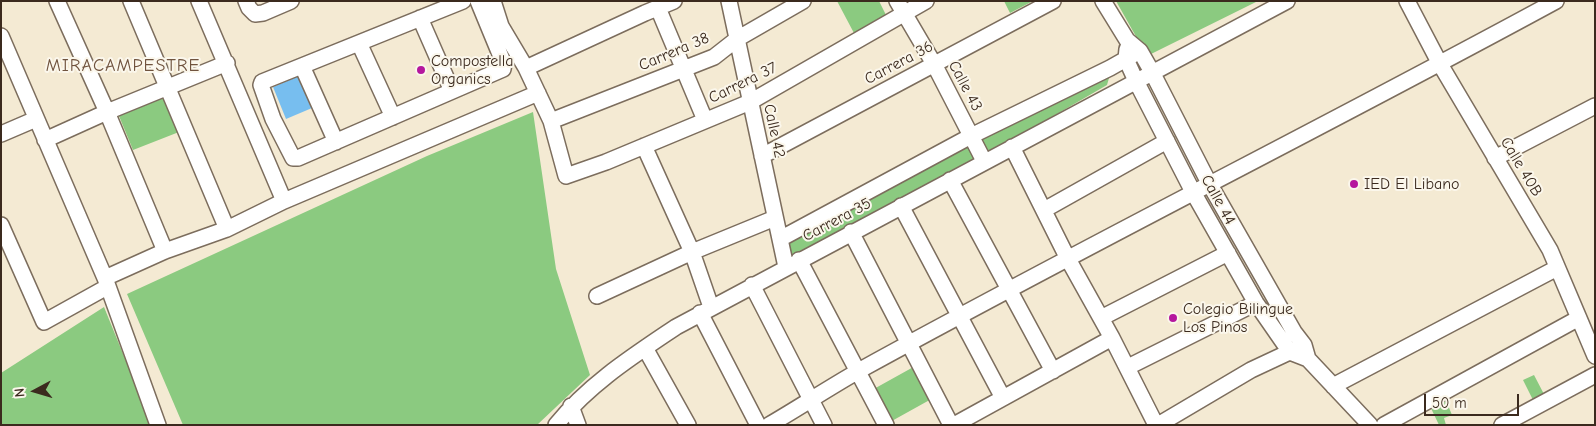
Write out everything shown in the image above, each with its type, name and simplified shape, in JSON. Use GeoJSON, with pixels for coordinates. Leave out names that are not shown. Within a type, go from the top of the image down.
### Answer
{"type":"FeatureCollection","features":[{"type":"Feature","properties":{"kind":"street"},"geometry":{"type":"LineString","coordinates":[[58,1],[165,251]]}},
{"type":"Feature","properties":{"kind":"street"},"geometry":{"type":"LineString","coordinates":[[131,1],[227,229]]}},
{"type":"Feature","properties":{"kind":"street"},"geometry":{"type":"LineString","coordinates":[[200,1],[284,201]]}},
{"type":"Feature","properties":{"kind":"street"},"geometry":{"type":"LineString","coordinates":[[246,1],[248,8],[255,14],[291,1]]}},
{"type":"Feature","properties":{"kind":"street"},"geometry":{"type":"LineString","coordinates":[[463,1],[262,82],[273,119],[293,158],[298,158],[336,142],[503,69],[504,64],[478,1]]}},
{"type":"Feature","properties":{"kind":"street"},"geometry":{"type":"LineString","coordinates":[[493,1],[501,26],[526,68],[551,121]]}},
{"type":"Feature","properties":{"kind":"street"},"geometry":{"type":"LineString","coordinates":[[526,68],[648,7],[674,1]]}},
{"type":"Feature","properties":{"kind":"street","name":"Calle 42"},"geometry":{"type":"LineString","coordinates":[[729,1],[780,239],[859,371],[886,425]]}},
{"type":"Feature","properties":{"kind":"street","name":"Carrera 38"},"geometry":{"type":"LineString","coordinates":[[551,121],[714,56],[738,39],[803,1]]}},
{"type":"Feature","properties":{"kind":"street","name":"Carrera 37"},"geometry":{"type":"LineString","coordinates":[[551,121],[566,176],[606,162],[750,102],[901,7],[926,1]]}},
{"type":"Feature","properties":{"kind":"street","name":"Carrera 36"},"geometry":{"type":"LineString","coordinates":[[762,156],[1053,1]]}},
{"type":"Feature","properties":{"kind":"street","name":"Calle 44"},"geometry":{"type":"LineString","coordinates":[[1103,1],[1127,40],[1140,51],[1209,184],[1306,352],[1333,386],[1370,425]]}},
{"type":"Feature","properties":{"kind":"street","name":"Carrera 35"},"geometry":{"type":"LineString","coordinates":[[556,425],[571,406],[620,364],[676,327],[1287,1]]}},
{"type":"Feature","properties":{"kind":"street","name":"Calle 40B"},"geometry":{"type":"LineString","coordinates":[[1407,1],[1440,64],[1550,250],[1595,356]]}},
{"type":"Feature","properties":{"kind":"street"},"geometry":{"type":"LineString","coordinates":[[769,425],[859,371],[959,317],[1556,1]]}},
{"type":"Feature","properties":{"kind":"street"},"geometry":{"type":"LineString","coordinates":[[648,7],[684,68],[705,120]]}},
{"type":"Feature","properties":{"kind":"street","name":"Calle 43"},"geometry":{"type":"LineString","coordinates":[[901,7],[934,64],[984,161]]}},
{"type":"Feature","properties":{"kind":"street"},"geometry":{"type":"LineString","coordinates":[[420,18],[452,91]]}},
{"type":"Feature","properties":{"kind":"street"},"geometry":{"type":"LineString","coordinates":[[1,36],[106,283],[158,425]]}},
{"type":"Feature","properties":{"kind":"street","name":"Calle 44"},"geometry":{"type":"LineString","coordinates":[[1127,40],[1126,59],[1193,192],[1256,303],[1290,352]]}},
{"type":"Feature","properties":{"kind":"street"},"geometry":{"type":"LineString","coordinates":[[359,42],[393,117]]}},
{"type":"Feature","properties":{"kind":"street"},"geometry":{"type":"LineString","coordinates":[[780,239],[971,136],[1110,68],[1140,51]]}},
{"type":"Feature","properties":{"kind":"street"},"geometry":{"type":"LineString","coordinates":[[44,140],[107,112],[227,64]]}},
{"type":"Feature","properties":{"kind":"street"},"geometry":{"type":"LineString","coordinates":[[302,66],[336,142]]}},
{"type":"Feature","properties":{"kind":"street"},"geometry":{"type":"LineString","coordinates":[[1,225],[44,322],[106,283],[165,251],[227,229],[284,201],[538,93]]}},
{"type":"Feature","properties":{"kind":"street"},"geometry":{"type":"LineString","coordinates":[[1495,158],[1595,106]]}},
{"type":"Feature","properties":{"kind":"street"},"geometry":{"type":"LineString","coordinates":[[1,134],[36,119]]}},
{"type":"Feature","properties":{"kind":"street"},"geometry":{"type":"LineString","coordinates":[[253,127],[273,119]]}},
{"type":"Feature","properties":{"kind":"street"},"geometry":{"type":"LineString","coordinates":[[1044,210],[1167,141]]}},
{"type":"Feature","properties":{"kind":"street"},"geometry":{"type":"LineString","coordinates":[[644,146],[692,252],[706,310],[758,425]]}},
{"type":"Feature","properties":{"kind":"street"},"geometry":{"type":"LineString","coordinates":[[1012,147],[1068,259],[1157,425],[1251,370],[1290,352],[1306,352]]}},
{"type":"Feature","properties":{"kind":"street"},"geometry":{"type":"LineString","coordinates":[[950,180],[1053,371]]}},
{"type":"Feature","properties":{"kind":"street"},"geometry":{"type":"LineString","coordinates":[[901,206],[1003,398]]}},
{"type":"Feature","properties":{"kind":"street"},"geometry":{"type":"LineString","coordinates":[[597,296],[692,252],[776,218]]}},
{"type":"Feature","properties":{"kind":"street"},"geometry":{"type":"LineString","coordinates":[[851,232],[952,425],[1112,338]]}},
{"type":"Feature","properties":{"kind":"street"},"geometry":{"type":"LineString","coordinates":[[1101,318],[1228,253]]}},
{"type":"Feature","properties":{"kind":"street"},"geometry":{"type":"LineString","coordinates":[[1333,386],[1557,268]]}},
{"type":"Feature","properties":{"kind":"street"},"geometry":{"type":"LineString","coordinates":[[752,285],[824,425]]}},
{"type":"Feature","properties":{"kind":"street"},"geometry":{"type":"LineString","coordinates":[[1128,368],[1256,303]]}},
{"type":"Feature","properties":{"kind":"street"},"geometry":{"type":"LineString","coordinates":[[1384,425],[1578,318]]}},
{"type":"Feature","properties":{"kind":"street"},"geometry":{"type":"LineString","coordinates":[[645,348],[688,425]]}},
{"type":"Feature","properties":{"kind":"street"},"geometry":{"type":"LineString","coordinates":[[1502,425],[1595,376]]}},
{"type":"Feature","properties":{"kind":"street"},"geometry":{"type":"LineString","coordinates":[[571,406],[578,425]]}},
{"type":"Feature","properties":{"kind":"green space"},"geometry":{"type":"Polygon","coordinates":[[[837,1],[879,1],[887,17],[855,35],[837,1]]]}},
{"type":"Feature","properties":{"kind":"green space"},"geometry":{"type":"Polygon","coordinates":[[[1004,1],[1033,1],[1010,13],[1004,1]]]}},
{"type":"Feature","properties":{"kind":"green space"},"geometry":{"type":"Polygon","coordinates":[[[1116,1],[1258,1],[1147,56],[1116,1]]]}},
{"type":"Feature","properties":{"kind":"green space"},"geometry":{"type":"Polygon","coordinates":[[[1101,76],[1109,78],[1107,85],[986,155],[976,137],[1101,76]]]}},
{"type":"Feature","properties":{"kind":"green space"},"geometry":{"type":"Polygon","coordinates":[[[166,96],[179,132],[133,150],[119,116],[166,96]]]}},
{"type":"Feature","properties":{"kind":"green space"},"geometry":{"type":"Polygon","coordinates":[[[533,112],[556,269],[590,375],[537,425],[183,425],[127,294],[427,156],[533,112]]]}},
{"type":"Feature","properties":{"kind":"green space"},"geometry":{"type":"Polygon","coordinates":[[[966,141],[976,163],[793,260],[787,237],[966,141]]]}},
{"type":"Feature","properties":{"kind":"green space"},"geometry":{"type":"Polygon","coordinates":[[[104,307],[152,425],[1,425],[1,373],[104,307]]]}},
{"type":"Feature","properties":{"kind":"green space"},"geometry":{"type":"Polygon","coordinates":[[[917,365],[935,397],[890,422],[872,390],[917,365]]]}},
{"type":"Feature","properties":{"kind":"green space"},"geometry":{"type":"Polygon","coordinates":[[[1534,375],[1546,398],[1535,404],[1523,380],[1534,375]]]}},
{"type":"Feature","properties":{"kind":"green space"},"geometry":{"type":"Polygon","coordinates":[[[1443,393],[1452,415],[1444,418],[1446,425],[1439,425],[1428,402],[1443,393]]]}},
{"type":"Feature","properties":{"kind":"water"},"geometry":{"type":"Polygon","coordinates":[[[299,76],[312,108],[286,119],[273,87],[299,76]]]}},
{"type":"Feature","properties":{"kind":"place","name":"Compostella Organics"},"geometry":{"type":"Point","coordinates":[421,70]}},
{"type":"Feature","properties":{"kind":"place","name":"IED El Libano"},"geometry":{"type":"Point","coordinates":[1354,184]}},
{"type":"Feature","properties":{"kind":"place","name":"Colegio Bilingue Los Pinos"},"geometry":{"type":"Point","coordinates":[1173,318]}},
{"type":"Feature","properties":{"kind":"district","name":"MIRACAMPESTRE"},"geometry":{"type":"Point","coordinates":[123,66]}}]}
